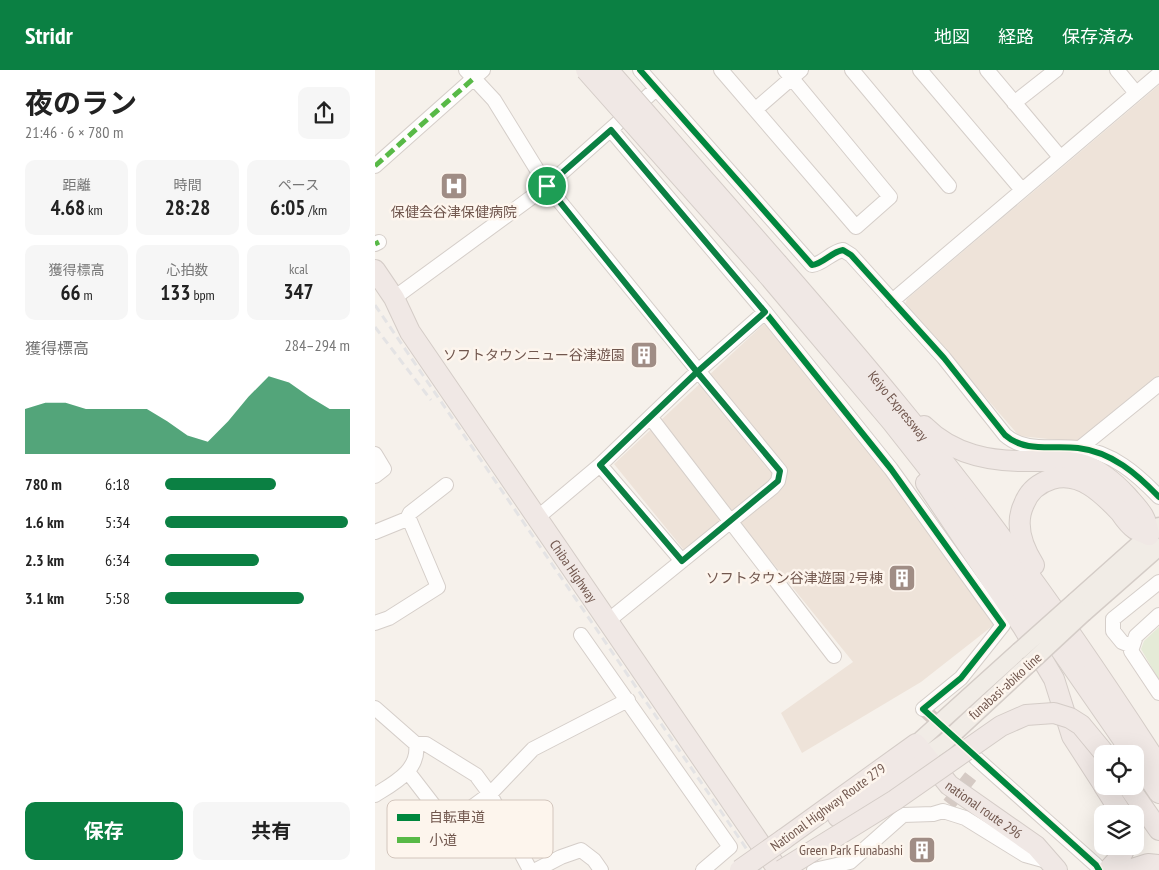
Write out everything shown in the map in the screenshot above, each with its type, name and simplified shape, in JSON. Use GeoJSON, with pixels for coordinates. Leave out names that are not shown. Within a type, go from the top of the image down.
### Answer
{"type":"FeatureCollection","features":[{"type":"Feature","properties":{"kind":"highway","name":"Keiyo Expressway"},"geometry":{"type":"LineString","coordinates":[[586,70],[830,348],[984,539],[1070,659],[1127,745]]}},
{"type":"Feature","properties":{"kind":"highway","name":"Keiyo Expressway"},"geometry":{"type":"LineString","coordinates":[[608,70],[860,359],[1010,548],[1114,697],[1159,766]]}},
{"type":"Feature","properties":{"kind":"highway","name":"Chiba Highway"},"geometry":{"type":"LineString","coordinates":[[375,270],[394,298],[410,332],[609,620],[778,870]]}},
{"type":"Feature","properties":{"kind":"highway"},"geometry":{"type":"LineString","coordinates":[[830,348],[911,462],[1031,642],[1059,690],[1072,736],[1094,771]]}},
{"type":"Feature","properties":{"kind":"highway"},"geometry":{"type":"LineString","coordinates":[[860,359],[926,428],[953,447],[986,459],[1066,462],[1099,472],[1119,487],[1146,517],[1157,538]]}},
{"type":"Feature","properties":{"kind":"highway"},"geometry":{"type":"LineString","coordinates":[[1114,697],[1027,554],[1019,530],[1022,508],[1034,488],[1055,478],[1072,478],[1087,483],[1116,508],[1134,528],[1157,538]]}},
{"type":"Feature","properties":{"kind":"highway"},"geometry":{"type":"LineString","coordinates":[[782,870],[903,795],[1001,726],[1026,715],[1054,713],[1070,718],[1092,736],[1098,745]]}},
{"type":"Feature","properties":{"kind":"highway","name":"National Highway Route 279"},"geometry":{"type":"LineString","coordinates":[[740,870],[787,844],[921,750]]}},
{"type":"Feature","properties":{"kind":"highway","name":"national route 296"},"geometry":{"type":"LineString","coordinates":[[921,750],[949,785],[1036,846],[1054,866]]}},
{"type":"Feature","properties":{"kind":"highway","name":"Keiyo Expressway"},"geometry":{"type":"LineString","coordinates":[[1144,770],[1159,793]]}},
{"type":"Feature","properties":{"kind":"highway"},"geometry":{"type":"LineString","coordinates":[[1134,795],[1159,830]]}},
{"type":"Feature","properties":{"kind":"highway","name":"National Highway Route 279"},"geometry":{"type":"LineString","coordinates":[[762,870],[787,844]]}},
{"type":"Feature","properties":{"kind":"highway"},"geometry":{"type":"LineString","coordinates":[[1102,867],[1122,855]]}},
{"type":"Feature","properties":{"kind":"highway"},"geometry":{"type":"LineString","coordinates":[[1129,870],[1148,864],[1159,865]]}},
{"type":"Feature","properties":{"kind":"main road"},"geometry":{"type":"LineString","coordinates":[[1079,607],[1157,538]]}},
{"type":"Feature","properties":{"kind":"main road","name":"funabasi-abiko line"},"geometry":{"type":"LineString","coordinates":[[921,750],[1019,651],[1079,607]]}},
{"type":"Feature","properties":{"kind":"main road","name":"funabasi-abiko line"},"geometry":{"type":"LineString","coordinates":[[921,750],[945,742],[1028,665],[1079,607]]}},
{"type":"Feature","properties":{"kind":"street"},"geometry":{"type":"LineString","coordinates":[[640,70],[812,265],[817,264],[827,256],[843,250],[851,255],[944,358],[1005,435],[1015,444],[1080,448],[1127,466],[1159,497]]}},
{"type":"Feature","properties":{"kind":"street"},"geometry":{"type":"LineString","coordinates":[[721,70],[856,227],[891,197],[793,73],[755,109]]}},
{"type":"Feature","properties":{"kind":"street"},"geometry":{"type":"LineString","coordinates":[[852,70],[949,186]]}},
{"type":"Feature","properties":{"kind":"street"},"geometry":{"type":"LineString","coordinates":[[920,70],[1022,190]]}},
{"type":"Feature","properties":{"kind":"street"},"geometry":{"type":"LineString","coordinates":[[987,70],[1061,157]]}},
{"type":"Feature","properties":{"kind":"street"},"geometry":{"type":"LineString","coordinates":[[1014,103],[1056,70]]}},
{"type":"Feature","properties":{"kind":"street"},"geometry":{"type":"LineString","coordinates":[[1117,70],[1136,93]]}},
{"type":"Feature","properties":{"kind":"street"},"geometry":{"type":"LineString","coordinates":[[375,166],[474,73],[494,100],[547,186],[697,372],[780,471],[778,481],[773,487],[609,620]]}},
{"type":"Feature","properties":{"kind":"street"},"geometry":{"type":"LineString","coordinates":[[892,301],[1159,74]]}},
{"type":"Feature","properties":{"kind":"street"},"geometry":{"type":"LineString","coordinates":[[394,298],[547,186],[656,89]]}},
{"type":"Feature","properties":{"kind":"street"},"geometry":{"type":"LineString","coordinates":[[611,130],[765,312],[891,469],[1003,625],[961,678],[923,709]]}},
{"type":"Feature","properties":{"kind":"street"},"geometry":{"type":"LineString","coordinates":[[537,518],[600,465],[697,372],[765,312]]}},
{"type":"Feature","properties":{"kind":"street"},"geometry":{"type":"LineString","coordinates":[[1080,448],[1159,384]]}},
{"type":"Feature","properties":{"kind":"street"},"geometry":{"type":"LineString","coordinates":[[651,418],[835,656]]}},
{"type":"Feature","properties":{"kind":"street"},"geometry":{"type":"LineString","coordinates":[[375,454],[384,469],[375,476]]}},
{"type":"Feature","properties":{"kind":"street"},"geometry":{"type":"LineString","coordinates":[[600,465],[682,561]]}},
{"type":"Feature","properties":{"kind":"street"},"geometry":{"type":"LineString","coordinates":[[375,532],[407,519],[410,513],[446,485]]}},
{"type":"Feature","properties":{"kind":"street"},"geometry":{"type":"LineString","coordinates":[[375,623],[389,618],[438,587],[411,520],[407,519]]}},
{"type":"Feature","properties":{"kind":"street"},"geometry":{"type":"LineString","coordinates":[[1132,646],[1122,642],[1113,631],[1113,619],[1159,582]]}},
{"type":"Feature","properties":{"kind":"street"},"geometry":{"type":"LineString","coordinates":[[1159,615],[1136,636],[1132,646],[1135,660],[1159,693]]}},
{"type":"Feature","properties":{"kind":"street"},"geometry":{"type":"LineString","coordinates":[[581,635],[730,847]]}},
{"type":"Feature","properties":{"kind":"street"},"geometry":{"type":"LineString","coordinates":[[483,800],[491,794],[533,749],[628,700]]}},
{"type":"Feature","properties":{"kind":"street"},"geometry":{"type":"LineString","coordinates":[[375,708],[416,744],[426,744],[476,775],[494,800]]}},
{"type":"Feature","properties":{"kind":"street"},"geometry":{"type":"LineString","coordinates":[[375,796],[401,779],[408,772],[417,755],[416,744]]}},
{"type":"Feature","properties":{"kind":"street"},"geometry":{"type":"LineString","coordinates":[[978,764],[1102,867]]}},
{"type":"Feature","properties":{"kind":"street"},"geometry":{"type":"LineString","coordinates":[[408,772],[430,800]]}},
{"type":"Feature","properties":{"kind":"street"},"geometry":{"type":"LineString","coordinates":[[813,870],[854,859],[903,815],[933,814],[946,808],[1025,855],[1054,866]]}},
{"type":"Feature","properties":{"kind":"street"},"geometry":{"type":"LineString","coordinates":[[703,870],[730,847],[752,832]]}},
{"type":"Feature","properties":{"kind":"street"},"geometry":{"type":"LineString","coordinates":[[536,870],[561,857],[581,850],[594,860],[601,870]]}},
{"type":"Feature","properties":{"kind":"street"},"geometry":{"type":"LineString","coordinates":[[525,858],[531,870]]}},
{"type":"Feature","properties":{"kind":"shaded area"},"geometry":{"type":"Polygon","coordinates":[[[1159,85],[1159,378],[1078,442],[1019,436],[905,304],[907,299],[1159,85]]]}},
{"type":"Feature","properties":{"kind":"shaded area"},"geometry":{"type":"Polygon","coordinates":[[[767,321],[882,466],[995,624],[921,682],[802,753],[781,713],[853,662],[733,514],[684,550],[614,464],[767,321]]]}},
{"type":"Feature","properties":{"kind":"green space"},"geometry":{"type":"Polygon","coordinates":[[[1159,627],[1159,680],[1141,649],[1144,641],[1159,627]]]}},
{"type":"Feature","properties":{"kind":"tunnel"},"geometry":{"type":"LineString","coordinates":[[923,709],[959,742]]}},
{"type":"Feature","properties":{"kind":"tunnel"},"geometry":{"type":"LineString","coordinates":[[949,804],[975,771]]}},
{"type":"Feature","properties":{"kind":"railway"},"geometry":{"type":"LineString","coordinates":[[375,305],[761,870]]}},
{"type":"Feature","properties":{"kind":"railway"},"geometry":{"type":"LineString","coordinates":[[375,327],[431,400]]}},
{"type":"Feature","properties":{"kind":"marked path"},"geometry":{"type":"LineString","coordinates":[[375,166],[474,78]]}},
{"type":"Feature","properties":{"kind":"marked path"},"geometry":{"type":"LineString","coordinates":[[375,244],[379,242]]}},
{"type":"Feature","properties":{"kind":"cycle path"},"geometry":{"type":"LineString","coordinates":[[640,70],[812,265],[820,263],[843,250],[851,255],[944,358],[1005,435],[1013,441],[1030,446],[1069,447],[1102,454],[1133,472],[1159,497]]}},
{"type":"Feature","properties":{"kind":"cycle path"},"geometry":{"type":"LineString","coordinates":[[611,130],[765,312],[891,469],[1003,625],[961,678],[923,709],[1096,865],[1099,870]]}},
{"type":"Feature","properties":{"kind":"place","name":"保健会谷津保健病院"},"geometry":{"type":"Point","coordinates":[454,186]}},
{"type":"Feature","properties":{"kind":"place","name":"ソフトタウンニュー谷津遊園"},"geometry":{"type":"Point","coordinates":[644,355]}},
{"type":"Feature","properties":{"kind":"place","name":"ソフトタウン谷津遊園 2号棟"},"geometry":{"type":"Point","coordinates":[902,578]}},
{"type":"Feature","properties":{"kind":"place","name":"Green Park Funabashi"},"geometry":{"type":"Point","coordinates":[922,850]}},
{"type":"Feature","properties":{"kind":"route"},"geometry":{"type":"LineString","coordinates":[[547,186],[611,130],[765,312],[697,372],[780,471],[778,481],[682,561],[600,465],[697,372],[547,186]]}}]}
